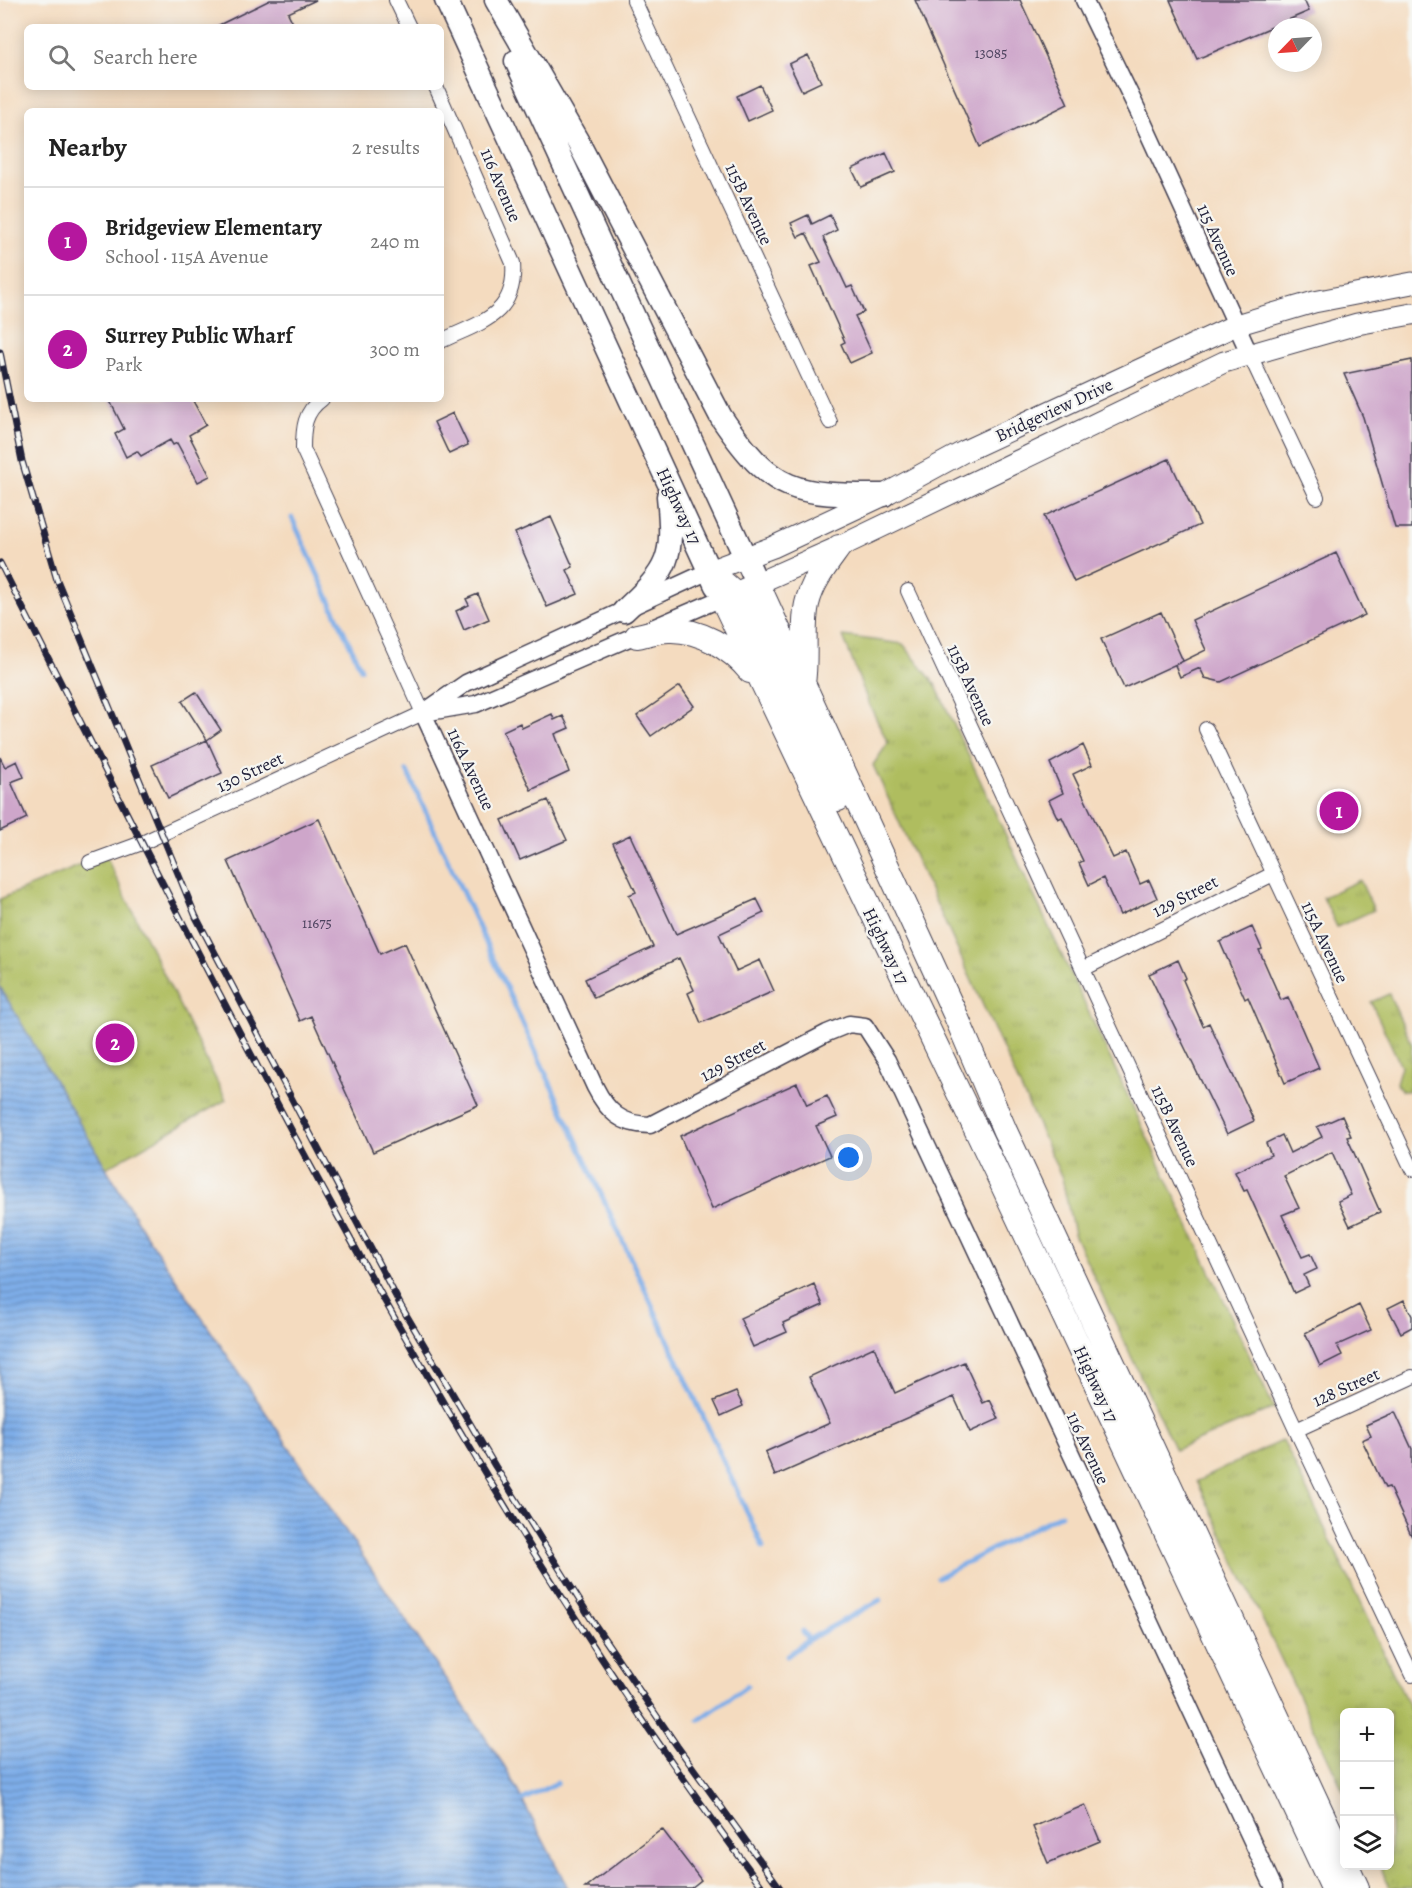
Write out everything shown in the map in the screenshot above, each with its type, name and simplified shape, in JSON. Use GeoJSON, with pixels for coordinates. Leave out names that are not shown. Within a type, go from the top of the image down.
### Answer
{"type":"FeatureCollection","features":[{"type":"Feature","properties":{"kind":"highway","name":"Highway 17"},"geometry":{"type":"LineString","coordinates":[[446,0],[709,571]]}},
{"type":"Feature","properties":{"kind":"highway","name":"Highway 17"},"geometry":{"type":"LineString","coordinates":[[488,0],[955,1014],[1029,1185],[1340,1852]]}},
{"type":"Feature","properties":{"kind":"highway"},"geometry":{"type":"LineString","coordinates":[[496,0],[578,142],[721,417],[747,454],[772,476],[800,491],[836,495],[884,495]]}},
{"type":"Feature","properties":{"kind":"highway"},"geometry":{"type":"LineString","coordinates":[[624,611],[655,582],[668,558],[672,534],[667,480]]}},
{"type":"Feature","properties":{"kind":"highway"},"geometry":{"type":"LineString","coordinates":[[803,683],[807,657],[807,604],[819,575],[839,548]]}},
{"type":"Feature","properties":{"kind":"highway"},"geometry":{"type":"LineString","coordinates":[[709,571],[728,596],[789,696],[901,931],[955,1014]]}},
{"type":"Feature","properties":{"kind":"highway","name":"Highway 17"},"geometry":{"type":"LineString","coordinates":[[728,596],[763,687],[998,1175],[1333,1888]]}},
{"type":"Feature","properties":{"kind":"highway"},"geometry":{"type":"LineString","coordinates":[[637,636],[669,630],[702,635],[737,656],[763,687]]}},
{"type":"Feature","properties":{"kind":"highway"},"geometry":{"type":"LineString","coordinates":[[1349,1870],[1357,1888]]}},
{"type":"Feature","properties":{"kind":"main road","name":"Bridgeview Drive"},"geometry":{"type":"LineString","coordinates":[[709,571],[745,558],[884,495],[965,451],[1236,325],[1325,300],[1412,283]]}},
{"type":"Feature","properties":{"kind":"main road","name":"Bridgeview Drive"},"geometry":{"type":"LineString","coordinates":[[728,596],[839,548],[1217,365],[1249,353],[1357,324],[1412,314]]}},
{"type":"Feature","properties":{"kind":"street"},"geometry":{"type":"LineString","coordinates":[[396,0],[408,24]]}},
{"type":"Feature","properties":{"kind":"street","name":"115B Avenue"},"geometry":{"type":"LineString","coordinates":[[634,0],[831,422]]}},
{"type":"Feature","properties":{"kind":"street","name":"115 Avenue"},"geometry":{"type":"LineString","coordinates":[[1084,0],[1317,497]]}},
{"type":"Feature","properties":{"kind":"street","name":"116 Avenue"},"geometry":{"type":"LineString","coordinates":[[437,90],[513,263],[515,280],[508,301],[495,315],[444,339]]}},
{"type":"Feature","properties":{"kind":"street","name":"116A Avenue"},"geometry":{"type":"LineString","coordinates":[[318,402],[310,408],[303,428],[303,450],[595,1087],[603,1102],[620,1120]]}},
{"type":"Feature","properties":{"kind":"street","name":"130 Street"},"geometry":{"type":"LineString","coordinates":[[90,862],[142,843],[423,713],[466,682],[709,571]]}},
{"type":"Feature","properties":{"kind":"street","name":"115B Avenue"},"geometry":{"type":"LineString","coordinates":[[908,591],[1296,1430],[1412,1675]]}},
{"type":"Feature","properties":{"kind":"street","name":"130 Street"},"geometry":{"type":"LineString","coordinates":[[423,713],[476,704],[728,596]]}},
{"type":"Feature","properties":{"kind":"street","name":"115A Avenue"},"geometry":{"type":"LineString","coordinates":[[1206,729],[1412,1169]]}},
{"type":"Feature","properties":{"kind":"street","name":"129 Street"},"geometry":{"type":"LineString","coordinates":[[1083,969],[1273,874]]}},
{"type":"Feature","properties":{"kind":"street","name":"129 Street"},"geometry":{"type":"LineString","coordinates":[[620,1120],[633,1125],[650,1125],[827,1033],[849,1024],[865,1026]]}},
{"type":"Feature","properties":{"kind":"street","name":"116 Avenue"},"geometry":{"type":"LineString","coordinates":[[865,1026],[887,1060],[1274,1888]]}},
{"type":"Feature","properties":{"kind":"street","name":"128 Street"},"geometry":{"type":"LineString","coordinates":[[1296,1430],[1412,1377]]}},
{"type":"Feature","properties":{"kind":"green space"},"geometry":{"type":"Polygon","coordinates":[[[843,636],[903,644],[935,684],[1274,1408],[1175,1450],[1074,1234],[1062,1178],[873,765],[888,743],[868,702],[843,636]]]}},
{"type":"Feature","properties":{"kind":"green space"},"geometry":{"type":"Polygon","coordinates":[[[105,855],[226,1100],[106,1168],[0,987],[0,899],[105,855]]]}},
{"type":"Feature","properties":{"kind":"green space"},"geometry":{"type":"Polygon","coordinates":[[[1360,880],[1374,910],[1337,927],[1323,897],[1360,880]]]}},
{"type":"Feature","properties":{"kind":"green space"},"geometry":{"type":"Polygon","coordinates":[[[1389,994],[1412,1045],[1410,1091],[1402,1091],[1396,1083],[1401,1066],[1371,1002],[1389,994]]]}},
{"type":"Feature","properties":{"kind":"green space"},"geometry":{"type":"Polygon","coordinates":[[[1283,1440],[1412,1713],[1412,1888],[1390,1888],[1382,1870],[1394,1870],[1394,1708],[1340,1708],[1340,1784],[1197,1481],[1283,1440]]]}},
{"type":"Feature","properties":{"kind":"water"},"geometry":{"type":"Polygon","coordinates":[[[0,987],[142,1229],[505,1767],[568,1888],[0,1888],[0,987]]]}},
{"type":"Feature","properties":{"kind":"building"},"geometry":{"type":"Polygon","coordinates":[[[270,0],[316,0],[288,13],[294,24],[221,24],[270,0]]]}},
{"type":"Feature","properties":{"kind":"building"},"geometry":{"type":"Polygon","coordinates":[[[915,0],[1020,0],[1068,104],[980,147],[915,0]]]}},
{"type":"Feature","properties":{"kind":"building"},"geometry":{"type":"Polygon","coordinates":[[[1170,0],[1304,0],[1309,11],[1293,18],[1268,18],[1268,29],[1197,59],[1170,0]]]}},
{"type":"Feature","properties":{"kind":"building"},"geometry":{"type":"Polygon","coordinates":[[[808,55],[821,82],[802,91],[789,64],[808,55]]]}},
{"type":"Feature","properties":{"kind":"building"},"geometry":{"type":"Polygon","coordinates":[[[760,85],[772,110],[748,121],[737,96],[760,85]]]}},
{"type":"Feature","properties":{"kind":"building"},"geometry":{"type":"Polygon","coordinates":[[[886,153],[895,172],[861,187],[852,169],[886,153]]]}},
{"type":"Feature","properties":{"kind":"building"},"geometry":{"type":"Polygon","coordinates":[[[808,215],[812,224],[830,215],[837,230],[823,237],[847,288],[852,286],[864,312],[855,316],[872,353],[850,363],[841,344],[845,342],[811,266],[821,262],[806,233],[798,237],[791,223],[808,215]]]}},
{"type":"Feature","properties":{"kind":"building"},"geometry":{"type":"Polygon","coordinates":[[[1412,360],[1412,528],[1395,528],[1363,417],[1344,374],[1412,360]]]}},
{"type":"Feature","properties":{"kind":"building"},"geometry":{"type":"Polygon","coordinates":[[[110,402],[194,402],[206,425],[189,435],[210,476],[198,482],[177,443],[173,445],[170,440],[141,456],[137,451],[126,457],[115,434],[124,429],[110,402]]]}},
{"type":"Feature","properties":{"kind":"building"},"geometry":{"type":"Polygon","coordinates":[[[453,413],[468,445],[449,454],[434,422],[453,413]]]}},
{"type":"Feature","properties":{"kind":"building"},"geometry":{"type":"Polygon","coordinates":[[[1169,459],[1200,525],[1074,582],[1044,516],[1169,459]]]}},
{"type":"Feature","properties":{"kind":"building"},"geometry":{"type":"Polygon","coordinates":[[[551,517],[573,567],[567,570],[578,594],[547,607],[515,533],[551,517]]]}},
{"type":"Feature","properties":{"kind":"building"},"geometry":{"type":"Polygon","coordinates":[[[1336,553],[1365,615],[1221,682],[1205,678],[1200,668],[1180,677],[1175,665],[1206,650],[1192,620],[1336,553]]]}},
{"type":"Feature","properties":{"kind":"building"},"geometry":{"type":"Polygon","coordinates":[[[478,594],[489,619],[464,630],[456,611],[469,605],[466,599],[478,594]]]}},
{"type":"Feature","properties":{"kind":"building"},"geometry":{"type":"Polygon","coordinates":[[[1161,612],[1183,661],[1124,688],[1101,639],[1161,612]]]}},
{"type":"Feature","properties":{"kind":"building"},"geometry":{"type":"Polygon","coordinates":[[[680,686],[694,706],[651,736],[637,716],[680,686]]]}},
{"type":"Feature","properties":{"kind":"building"},"geometry":{"type":"Polygon","coordinates":[[[196,692],[221,730],[207,740],[182,701],[196,692]]]}},
{"type":"Feature","properties":{"kind":"building"},"geometry":{"type":"Polygon","coordinates":[[[552,714],[554,720],[563,716],[569,728],[555,734],[569,772],[531,790],[503,731],[520,723],[522,728],[552,714]]]}},
{"type":"Feature","properties":{"kind":"building"},"geometry":{"type":"Polygon","coordinates":[[[207,740],[222,773],[168,798],[152,765],[207,740]]]}},
{"type":"Feature","properties":{"kind":"building"},"geometry":{"type":"Polygon","coordinates":[[[1083,745],[1092,765],[1073,774],[1097,825],[1113,858],[1126,852],[1140,884],[1149,880],[1157,898],[1120,915],[1103,878],[1089,885],[1079,863],[1083,861],[1062,817],[1058,819],[1049,800],[1063,793],[1050,763],[1083,745]]]}},
{"type":"Feature","properties":{"kind":"building"},"geometry":{"type":"Polygon","coordinates":[[[0,757],[5,767],[17,761],[24,777],[11,782],[27,818],[0,831],[0,757]]]}},
{"type":"Feature","properties":{"kind":"building"},"geometry":{"type":"Polygon","coordinates":[[[548,800],[567,840],[520,860],[502,820],[548,800]]]}},
{"type":"Feature","properties":{"kind":"building"},"geometry":{"type":"Polygon","coordinates":[[[319,819],[380,954],[405,943],[478,1105],[373,1152],[311,1016],[300,1021],[228,861],[319,819]]]}},
{"type":"Feature","properties":{"kind":"building"},"geometry":{"type":"Polygon","coordinates":[[[630,835],[676,934],[757,899],[764,913],[719,934],[736,971],[760,960],[774,991],[701,1023],[688,993],[694,990],[679,958],[594,998],[585,979],[653,947],[629,895],[636,892],[613,843],[630,835]]]}},
{"type":"Feature","properties":{"kind":"building"},"geometry":{"type":"Polygon","coordinates":[[[1252,927],[1262,949],[1259,950],[1281,1000],[1288,997],[1319,1068],[1285,1083],[1248,997],[1245,999],[1220,942],[1252,927]]]}},
{"type":"Feature","properties":{"kind":"building"},"geometry":{"type":"Polygon","coordinates":[[[1178,960],[1186,978],[1183,980],[1203,1026],[1209,1023],[1254,1121],[1227,1134],[1149,974],[1178,960]]]}},
{"type":"Feature","properties":{"kind":"building"},"geometry":{"type":"Polygon","coordinates":[[[797,1083],[807,1105],[827,1096],[837,1117],[816,1126],[830,1156],[712,1209],[680,1136],[797,1083]]]}},
{"type":"Feature","properties":{"kind":"building"},"geometry":{"type":"Polygon","coordinates":[[[1342,1116],[1351,1136],[1347,1137],[1380,1212],[1350,1226],[1338,1201],[1351,1195],[1332,1152],[1284,1176],[1299,1208],[1282,1215],[1302,1257],[1310,1254],[1317,1269],[1304,1275],[1309,1286],[1294,1293],[1247,1190],[1244,1191],[1235,1172],[1271,1155],[1266,1143],[1282,1135],[1290,1153],[1322,1137],[1317,1127],[1342,1116]]]}},
{"type":"Feature","properties":{"kind":"building"},"geometry":{"type":"Polygon","coordinates":[[[814,1284],[823,1305],[783,1323],[787,1332],[753,1347],[740,1318],[814,1284]]]}},
{"type":"Feature","properties":{"kind":"building"},"geometry":{"type":"Polygon","coordinates":[[[1404,1300],[1412,1316],[1412,1327],[1401,1333],[1388,1308],[1404,1300]]]}},
{"type":"Feature","properties":{"kind":"building"},"geometry":{"type":"Polygon","coordinates":[[[1359,1305],[1371,1330],[1337,1345],[1342,1355],[1320,1366],[1305,1333],[1359,1305]]]}},
{"type":"Feature","properties":{"kind":"building"},"geometry":{"type":"Polygon","coordinates":[[[874,1347],[895,1393],[964,1362],[983,1403],[990,1400],[999,1419],[970,1432],[954,1397],[775,1476],[765,1452],[830,1423],[809,1377],[874,1347]]]}},
{"type":"Feature","properties":{"kind":"building"},"geometry":{"type":"Polygon","coordinates":[[[736,1392],[743,1406],[721,1416],[714,1401],[736,1392]]]}},
{"type":"Feature","properties":{"kind":"building"},"geometry":{"type":"Polygon","coordinates":[[[1395,1412],[1412,1449],[1412,1537],[1389,1487],[1385,1488],[1362,1440],[1371,1436],[1366,1425],[1395,1412]]]}},
{"type":"Feature","properties":{"kind":"building"},"geometry":{"type":"Polygon","coordinates":[[[1085,1805],[1100,1841],[1048,1863],[1033,1827],[1085,1805]]]}},
{"type":"Feature","properties":{"kind":"building"},"geometry":{"type":"Polygon","coordinates":[[[662,1829],[701,1880],[691,1888],[585,1888],[662,1829]]]}},
{"type":"Feature","properties":{"kind":"waterway"},"geometry":{"type":"LineString","coordinates":[[292,518],[361,669]]}},
{"type":"Feature","properties":{"kind":"waterway"},"geometry":{"type":"LineString","coordinates":[[407,771],[763,1547]]}},
{"type":"Feature","properties":{"kind":"waterway"},"geometry":{"type":"LineString","coordinates":[[938,1577],[1061,1514]]}},
{"type":"Feature","properties":{"kind":"waterway"},"geometry":{"type":"LineString","coordinates":[[808,1640],[880,1600]]}},
{"type":"Feature","properties":{"kind":"waterway"},"geometry":{"type":"LineString","coordinates":[[787,1656],[808,1640],[803,1631]]}},
{"type":"Feature","properties":{"kind":"waterway"},"geometry":{"type":"LineString","coordinates":[[699,1720],[747,1686]]}},
{"type":"Feature","properties":{"kind":"waterway"},"geometry":{"type":"LineString","coordinates":[[522,1800],[557,1783]]}},
{"type":"Feature","properties":{"kind":"railway"},"geometry":{"type":"LineString","coordinates":[[0,352],[22,461],[57,580],[196,917],[401,1306],[495,1466],[593,1622],[677,1746],[780,1888]]}},
{"type":"Feature","properties":{"kind":"railway"},"geometry":{"type":"LineString","coordinates":[[0,563],[262,1075],[447,1409],[546,1573],[651,1733],[763,1888]]}},
{"type":"Feature","properties":{"kind":"place","name":"Bridgeview Elementary"},"geometry":{"type":"Point","coordinates":[1339,811]}},
{"type":"Feature","properties":{"kind":"place","name":"Surrey Public Wharf"},"geometry":{"type":"Point","coordinates":[115,1043]}}]}
